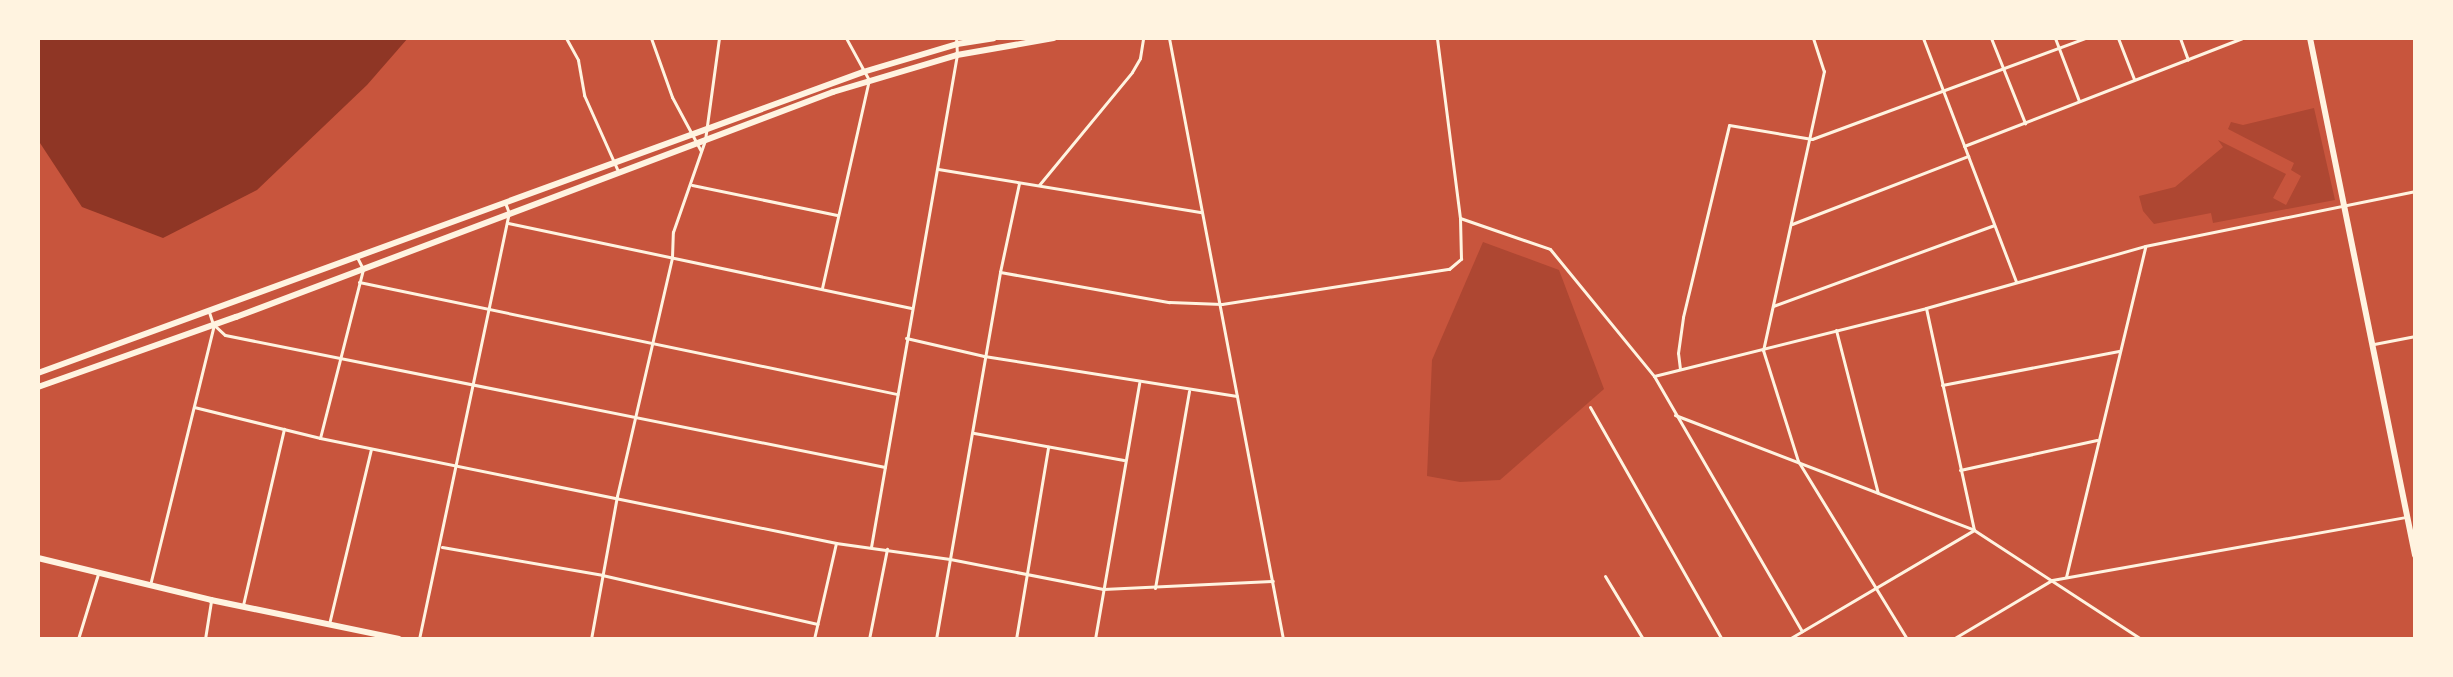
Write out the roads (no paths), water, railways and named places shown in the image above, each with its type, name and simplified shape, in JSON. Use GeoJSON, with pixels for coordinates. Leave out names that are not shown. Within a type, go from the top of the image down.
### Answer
{"type":"FeatureCollection","features":[{"type":"Feature","properties":{"kind":"main road"},"geometry":{"type":"LineString","coordinates":[[38,373],[863,72],[956,41],[994,38]]}},
{"type":"Feature","properties":{"kind":"main road"},"geometry":{"type":"LineString","coordinates":[[38,387],[869,80],[957,55],[1054,38]]}},
{"type":"Feature","properties":{"kind":"main road"},"geometry":{"type":"LineString","coordinates":[[2310,38],[2415,555]]}},
{"type":"Feature","properties":{"kind":"main road"},"geometry":{"type":"LineString","coordinates":[[38,558],[211,600],[399,639]]}},
{"type":"Feature","properties":{"kind":"street"},"geometry":{"type":"LineString","coordinates":[[566,38],[578,60],[584,95],[619,172]]}},
{"type":"Feature","properties":{"kind":"street"},"geometry":{"type":"LineString","coordinates":[[651,38],[672,97],[693,134],[701,141]]}},
{"type":"Feature","properties":{"kind":"street"},"geometry":{"type":"LineString","coordinates":[[591,639],[617,496],[672,257],[673,232],[692,185],[706,129],[719,38]]}},
{"type":"Feature","properties":{"kind":"street"},"geometry":{"type":"LineString","coordinates":[[822,288],[869,80],[846,38]]}},
{"type":"Feature","properties":{"kind":"street"},"geometry":{"type":"LineString","coordinates":[[1039,185],[1132,72],[1140,58],[1143,38]]}},
{"type":"Feature","properties":{"kind":"street"},"geometry":{"type":"LineString","coordinates":[[1169,38],[1222,304],[1283,639]]}},
{"type":"Feature","properties":{"kind":"street"},"geometry":{"type":"LineString","coordinates":[[1000,272],[1169,302],[1222,304],[1449,269],[1461,259],[1460,218],[1437,38]]}},
{"type":"Feature","properties":{"kind":"street"},"geometry":{"type":"LineString","coordinates":[[1813,38],[1824,71],[1812,139],[1763,350],[1798,461],[1907,639]]}},
{"type":"Feature","properties":{"kind":"street"},"geometry":{"type":"LineString","coordinates":[[1923,38],[2016,282]]}},
{"type":"Feature","properties":{"kind":"street"},"geometry":{"type":"LineString","coordinates":[[1991,38],[2025,123]]}},
{"type":"Feature","properties":{"kind":"street"},"geometry":{"type":"LineString","coordinates":[[2055,38],[2079,101]]}},
{"type":"Feature","properties":{"kind":"street"},"geometry":{"type":"LineString","coordinates":[[1680,369],[1678,353],[1683,317],[1729,125],[1812,139],[2085,38]]}},
{"type":"Feature","properties":{"kind":"street"},"geometry":{"type":"LineString","coordinates":[[2118,38],[2134,80]]}},
{"type":"Feature","properties":{"kind":"street"},"geometry":{"type":"LineString","coordinates":[[2180,38],[2188,60]]}},
{"type":"Feature","properties":{"kind":"street"},"geometry":{"type":"LineString","coordinates":[[1964,146],[2242,38]]}},
{"type":"Feature","properties":{"kind":"street"},"geometry":{"type":"LineString","coordinates":[[871,547],[938,169],[957,55],[956,41]]}},
{"type":"Feature","properties":{"kind":"street"},"geometry":{"type":"LineString","coordinates":[[1791,224],[1968,156]]}},
{"type":"Feature","properties":{"kind":"street"},"geometry":{"type":"LineString","coordinates":[[938,169],[1203,212]]}},
{"type":"Feature","properties":{"kind":"street"},"geometry":{"type":"LineString","coordinates":[[936,639],[984,356],[1019,183]]}},
{"type":"Feature","properties":{"kind":"street"},"geometry":{"type":"LineString","coordinates":[[692,185],[837,215]]}},
{"type":"Feature","properties":{"kind":"street"},"geometry":{"type":"LineString","coordinates":[[1654,376],[1926,308],[2145,246],[2415,191]]}},
{"type":"Feature","properties":{"kind":"street"},"geometry":{"type":"LineString","coordinates":[[419,639],[442,547],[470,387],[509,213],[505,202]]}},
{"type":"Feature","properties":{"kind":"street"},"geometry":{"type":"LineString","coordinates":[[1460,218],[1550,249],[1654,376],[1802,631]]}},
{"type":"Feature","properties":{"kind":"street"},"geometry":{"type":"LineString","coordinates":[[507,223],[911,308]]}},
{"type":"Feature","properties":{"kind":"street"},"geometry":{"type":"LineString","coordinates":[[1773,306],[1994,225]]}},
{"type":"Feature","properties":{"kind":"street"},"geometry":{"type":"LineString","coordinates":[[2066,577],[2145,246]]}},
{"type":"Feature","properties":{"kind":"street"},"geometry":{"type":"LineString","coordinates":[[320,438],[363,269],[357,257]]}},
{"type":"Feature","properties":{"kind":"street"},"geometry":{"type":"LineString","coordinates":[[359,282],[486,311],[652,342],[897,394]]}},
{"type":"Feature","properties":{"kind":"street"},"geometry":{"type":"LineString","coordinates":[[1926,308],[1974,530]]}},
{"type":"Feature","properties":{"kind":"street"},"geometry":{"type":"LineString","coordinates":[[209,312],[213,324],[225,335],[634,420],[885,467]]}},
{"type":"Feature","properties":{"kind":"street"},"geometry":{"type":"LineString","coordinates":[[150,585],[213,324]]}},
{"type":"Feature","properties":{"kind":"street"},"geometry":{"type":"LineString","coordinates":[[1836,330],[1878,493]]}},
{"type":"Feature","properties":{"kind":"street"},"geometry":{"type":"LineString","coordinates":[[2374,344],[2415,336]]}},
{"type":"Feature","properties":{"kind":"street"},"geometry":{"type":"LineString","coordinates":[[906,338],[984,356],[1189,391],[1237,396]]}},
{"type":"Feature","properties":{"kind":"street"},"geometry":{"type":"LineString","coordinates":[[1942,385],[2120,351]]}},
{"type":"Feature","properties":{"kind":"street"},"geometry":{"type":"LineString","coordinates":[[1095,639],[1139,383]]}},
{"type":"Feature","properties":{"kind":"street"},"geometry":{"type":"LineString","coordinates":[[1155,588],[1189,391]]}},
{"type":"Feature","properties":{"kind":"street"},"geometry":{"type":"LineString","coordinates":[[194,407],[320,438],[836,543],[950,559],[1103,589],[1273,581]]}},
{"type":"Feature","properties":{"kind":"street"},"geometry":{"type":"LineString","coordinates":[[1590,407],[1722,639]]}},
{"type":"Feature","properties":{"kind":"street"},"geometry":{"type":"LineString","coordinates":[[1674,414],[1974,530],[2141,639]]}},
{"type":"Feature","properties":{"kind":"street"},"geometry":{"type":"LineString","coordinates":[[243,605],[284,429]]}},
{"type":"Feature","properties":{"kind":"street"},"geometry":{"type":"LineString","coordinates":[[972,433],[1124,460]]}},
{"type":"Feature","properties":{"kind":"street"},"geometry":{"type":"LineString","coordinates":[[1960,470],[2098,440]]}},
{"type":"Feature","properties":{"kind":"street"},"geometry":{"type":"LineString","coordinates":[[1016,639],[1048,447]]}},
{"type":"Feature","properties":{"kind":"street"},"geometry":{"type":"LineString","coordinates":[[329,624],[372,448]]}},
{"type":"Feature","properties":{"kind":"street"},"geometry":{"type":"LineString","coordinates":[[1953,639],[2052,580],[2406,517]]}},
{"type":"Feature","properties":{"kind":"street"},"geometry":{"type":"LineString","coordinates":[[1789,639],[1974,530]]}},
{"type":"Feature","properties":{"kind":"street"},"geometry":{"type":"LineString","coordinates":[[814,639],[836,543]]}},
{"type":"Feature","properties":{"kind":"street"},"geometry":{"type":"LineString","coordinates":[[442,547],[602,575],[817,624]]}},
{"type":"Feature","properties":{"kind":"street"},"geometry":{"type":"LineString","coordinates":[[869,639],[887,549]]}},
{"type":"Feature","properties":{"kind":"street"},"geometry":{"type":"LineString","coordinates":[[78,639],[98,572]]}},
{"type":"Feature","properties":{"kind":"street"},"geometry":{"type":"LineString","coordinates":[[1605,576],[1643,639]]}},
{"type":"Feature","properties":{"kind":"street"},"geometry":{"type":"LineString","coordinates":[[205,639],[211,600]]}}]}
